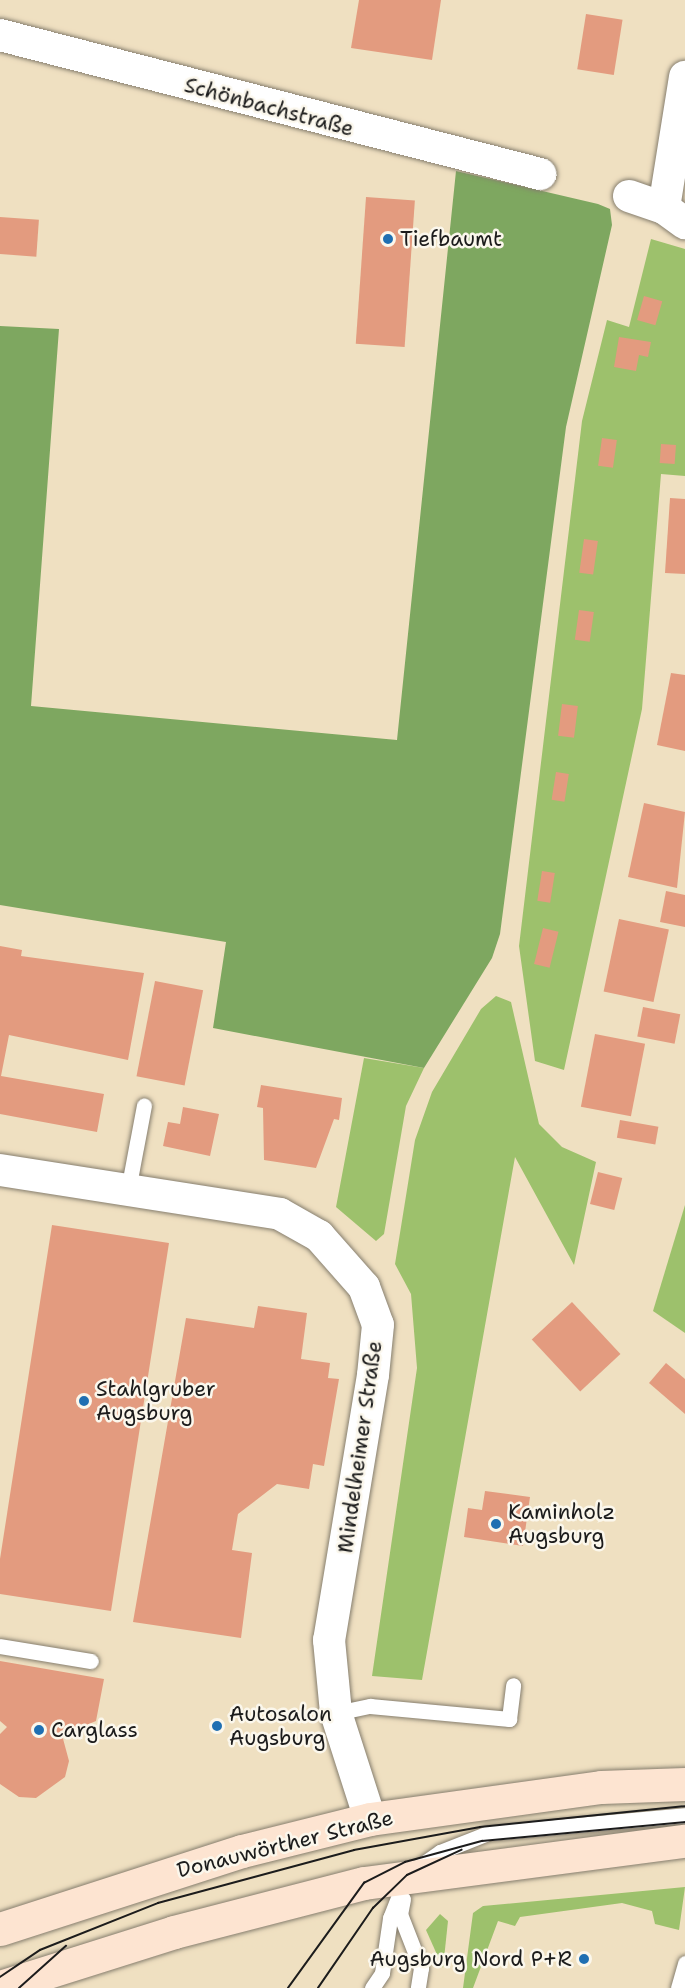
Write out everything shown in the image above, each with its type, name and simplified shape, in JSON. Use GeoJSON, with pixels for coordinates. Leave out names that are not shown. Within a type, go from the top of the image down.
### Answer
{"type":"FeatureCollection","features":[{"type":"Feature","properties":{"kind":"main road","name":"Donauwörther Straße"},"geometry":{"type":"LineString","coordinates":[[0,1929],[242,1851],[370,1819],[600,1787],[685,1784]]}},
{"type":"Feature","properties":{"kind":"main road"},"geometry":{"type":"LineString","coordinates":[[0,1987],[213,1921],[407,1875],[685,1841]]}},
{"type":"Feature","properties":{"kind":"street","name":"Schönbachstraße"},"geometry":{"type":"LineString","coordinates":[[0,35],[540,174]]}},
{"type":"Feature","properties":{"kind":"street"},"geometry":{"type":"LineString","coordinates":[[629,196],[674,216],[685,78]]}},
{"type":"Feature","properties":{"kind":"street","name":"Mindelheimer Straße"},"geometry":{"type":"LineString","coordinates":[[0,1170],[280,1214],[319,1236],[364,1287],[378,1325],[329,1640],[336,1713],[370,1819]]}},
{"type":"Feature","properties":{"kind":"lane"},"geometry":{"type":"LineString","coordinates":[[128,1190],[144,1105]]}},
{"type":"Feature","properties":{"kind":"lane"},"geometry":{"type":"LineString","coordinates":[[0,1646],[91,1661]]}},
{"type":"Feature","properties":{"kind":"lane"},"geometry":{"type":"LineString","coordinates":[[336,1713],[370,1706],[509,1719],[513,1685]]}},
{"type":"Feature","properties":{"kind":"lane"},"geometry":{"type":"LineString","coordinates":[[372,1988],[382,1973],[390,1918],[407,1875],[440,1852],[481,1834],[685,1815]]}},
{"type":"Feature","properties":{"kind":"lane"},"geometry":{"type":"LineString","coordinates":[[407,1875],[400,1914],[421,1968],[418,1988]]}},
{"type":"Feature","properties":{"kind":"lane"},"geometry":{"type":"LineString","coordinates":[[678,1988],[685,1963]]}},
{"type":"Feature","properties":{"kind":"green space"},"geometry":{"type":"Polygon","coordinates":[[[456,171],[598,204],[610,209],[612,225],[566,427],[500,934],[492,958],[424,1068],[213,1028],[226,942],[0,905],[0,326],[59,329],[31,706],[397,740],[456,171]]]}},
{"type":"Feature","properties":{"kind":"green space"},"geometry":{"type":"Polygon","coordinates":[[[651,239],[685,249],[685,476],[661,474],[642,709],[564,1070],[535,1061],[519,946],[582,421],[607,320],[629,327],[651,239]]]}},
{"type":"Feature","properties":{"kind":"green space"},"geometry":{"type":"Polygon","coordinates":[[[496,996],[511,1002],[539,1124],[562,1147],[596,1162],[574,1265],[515,1157],[422,1680],[372,1676],[417,1368],[411,1294],[395,1264],[415,1140],[432,1092],[481,1009],[496,996]]]}},
{"type":"Feature","properties":{"kind":"green space"},"geometry":{"type":"Polygon","coordinates":[[[364,1058],[424,1068],[406,1106],[384,1234],[376,1241],[336,1207],[364,1058]]]}},
{"type":"Feature","properties":{"kind":"green space"},"geometry":{"type":"Polygon","coordinates":[[[685,1205],[685,1333],[653,1311],[685,1205]]]}},
{"type":"Feature","properties":{"kind":"green space"},"geometry":{"type":"Polygon","coordinates":[[[685,1887],[679,1930],[655,1924],[652,1911],[622,1903],[520,1917],[515,1926],[498,1921],[473,1988],[463,1988],[473,1913],[483,1906],[685,1887]]]}},
{"type":"Feature","properties":{"kind":"green space"},"geometry":{"type":"Polygon","coordinates":[[[440,1914],[448,1921],[443,1968],[426,1930],[440,1914]]]}},
{"type":"Feature","properties":{"kind":"building"},"geometry":{"type":"Polygon","coordinates":[[[359,0],[441,0],[432,60],[351,48],[359,0]]]}},
{"type":"Feature","properties":{"kind":"building"},"geometry":{"type":"Polygon","coordinates":[[[586,14],[623,20],[614,75],[577,69],[586,14]]]}},
{"type":"Feature","properties":{"kind":"building"},"geometry":{"type":"Polygon","coordinates":[[[366,197],[415,200],[405,347],[356,344],[366,197]]]}},
{"type":"Feature","properties":{"kind":"building"},"geometry":{"type":"Polygon","coordinates":[[[0,217],[39,220],[36,257],[0,254],[0,217]]]}},
{"type":"Feature","properties":{"kind":"building"},"geometry":{"type":"Polygon","coordinates":[[[644,296],[662,301],[655,325],[637,320],[644,296]]]}},
{"type":"Feature","properties":{"kind":"building"},"geometry":{"type":"Polygon","coordinates":[[[619,337],[651,342],[648,357],[639,355],[636,371],[614,367],[619,337]]]}},
{"type":"Feature","properties":{"kind":"building"},"geometry":{"type":"Polygon","coordinates":[[[602,438],[617,440],[613,468],[598,466],[602,438]]]}},
{"type":"Feature","properties":{"kind":"building"},"geometry":{"type":"Polygon","coordinates":[[[661,444],[676,445],[675,464],[660,463],[661,444]]]}},
{"type":"Feature","properties":{"kind":"building"},"geometry":{"type":"Polygon","coordinates":[[[670,498],[685,499],[685,574],[665,573],[670,498]]]}},
{"type":"Feature","properties":{"kind":"building"},"geometry":{"type":"Polygon","coordinates":[[[584,539],[598,541],[593,575],[579,573],[584,539]]]}},
{"type":"Feature","properties":{"kind":"building"},"geometry":{"type":"Polygon","coordinates":[[[579,610],[594,612],[590,642],[575,640],[579,610]]]}},
{"type":"Feature","properties":{"kind":"building"},"geometry":{"type":"Polygon","coordinates":[[[671,673],[685,675],[685,751],[657,745],[671,673]]]}},
{"type":"Feature","properties":{"kind":"building"},"geometry":{"type":"Polygon","coordinates":[[[562,704],[578,706],[574,738],[558,736],[562,704]]]}},
{"type":"Feature","properties":{"kind":"building"},"geometry":{"type":"Polygon","coordinates":[[[556,772],[569,774],[564,802],[552,800],[556,772]]]}},
{"type":"Feature","properties":{"kind":"building"},"geometry":{"type":"Polygon","coordinates":[[[644,803],[685,812],[677,888],[628,877],[644,803]]]}},
{"type":"Feature","properties":{"kind":"building"},"geometry":{"type":"Polygon","coordinates":[[[542,871],[555,873],[550,903],[537,901],[542,871]]]}},
{"type":"Feature","properties":{"kind":"building"},"geometry":{"type":"Polygon","coordinates":[[[666,891],[685,895],[685,927],[660,922],[666,891]]]}},
{"type":"Feature","properties":{"kind":"building"},"geometry":{"type":"Polygon","coordinates":[[[619,919],[669,930],[654,1002],[604,991],[619,919]]]}},
{"type":"Feature","properties":{"kind":"building"},"geometry":{"type":"Polygon","coordinates":[[[543,928],[559,932],[550,968],[534,964],[543,928]]]}},
{"type":"Feature","properties":{"kind":"building"},"geometry":{"type":"Polygon","coordinates":[[[0,946],[22,950],[21,956],[144,973],[128,1060],[9,1035],[1,1076],[104,1094],[97,1132],[0,1114],[0,946]]]}},
{"type":"Feature","properties":{"kind":"building"},"geometry":{"type":"Polygon","coordinates":[[[155,981],[203,990],[185,1086],[136,1076],[155,981]]]}},
{"type":"Feature","properties":{"kind":"building"},"geometry":{"type":"Polygon","coordinates":[[[643,1007],[680,1014],[675,1044],[637,1036],[643,1007]]]}},
{"type":"Feature","properties":{"kind":"building"},"geometry":{"type":"Polygon","coordinates":[[[595,1034],[645,1044],[631,1116],[581,1107],[595,1034]]]}},
{"type":"Feature","properties":{"kind":"building"},"geometry":{"type":"Polygon","coordinates":[[[261,1085],[342,1098],[339,1120],[334,1119],[316,1168],[264,1160],[263,1108],[257,1107],[261,1085]]]}},
{"type":"Feature","properties":{"kind":"building"},"geometry":{"type":"Polygon","coordinates":[[[183,1107],[219,1114],[210,1156],[163,1146],[168,1122],[180,1124],[183,1107]]]}},
{"type":"Feature","properties":{"kind":"building"},"geometry":{"type":"Polygon","coordinates":[[[620,1120],[658,1127],[655,1144],[617,1138],[620,1120]]]}},
{"type":"Feature","properties":{"kind":"building"},"geometry":{"type":"Polygon","coordinates":[[[598,1172],[622,1178],[614,1210],[590,1204],[598,1172]]]}},
{"type":"Feature","properties":{"kind":"building","name":"Stahlgruber Augsburg"},"geometry":{"type":"Polygon","coordinates":[[[52,1225],[169,1243],[111,1611],[0,1594],[0,1559],[52,1225]]]}},
{"type":"Feature","properties":{"kind":"building"},"geometry":{"type":"Polygon","coordinates":[[[572,1302],[620,1354],[580,1391],[532,1340],[572,1302]]]}},
{"type":"Feature","properties":{"kind":"building"},"geometry":{"type":"Polygon","coordinates":[[[258,1306],[307,1313],[301,1359],[330,1363],[328,1378],[339,1379],[324,1466],[313,1464],[309,1489],[277,1484],[238,1514],[232,1550],[252,1553],[241,1638],[133,1622],[186,1318],[254,1328],[258,1306]]]}},
{"type":"Feature","properties":{"kind":"building"},"geometry":{"type":"Polygon","coordinates":[[[666,1363],[685,1379],[685,1414],[649,1383],[666,1363]]]}},
{"type":"Feature","properties":{"kind":"building","name":"Kaminholz Augsburg"},"geometry":{"type":"Polygon","coordinates":[[[485,1491],[530,1497],[523,1546],[464,1537],[468,1508],[482,1510],[485,1491]]]}},
{"type":"Feature","properties":{"kind":"building","name":"Carglass"},"geometry":{"type":"Polygon","coordinates":[[[0,1661],[104,1679],[96,1721],[62,1735],[69,1761],[65,1777],[36,1798],[19,1797],[0,1784],[0,1734],[7,1727],[0,1721],[0,1661]]]}},
{"type":"Feature","properties":{"kind":"tram line"},"geometry":{"type":"LineString","coordinates":[[0,1977],[40,1950],[158,1903],[354,1850],[480,1827],[685,1806]]}},
{"type":"Feature","properties":{"kind":"tram line"},"geometry":{"type":"LineString","coordinates":[[288,1988],[364,1883],[405,1862],[482,1841],[685,1822]]}},
{"type":"Feature","properties":{"kind":"tram line"},"geometry":{"type":"LineString","coordinates":[[318,1988],[373,1908],[407,1875],[461,1850]]}},
{"type":"Feature","properties":{"kind":"tram line"},"geometry":{"type":"LineString","coordinates":[[19,1988],[66,1946]]}},
{"type":"Feature","properties":{"kind":"place","name":"Tiefbaumt"},"geometry":{"type":"Point","coordinates":[388,239]}},
{"type":"Feature","properties":{"kind":"place","name":"Stahlgruber Augsburg"},"geometry":{"type":"Point","coordinates":[84,1401]}},
{"type":"Feature","properties":{"kind":"place","name":"Kaminholz Augsburg"},"geometry":{"type":"Point","coordinates":[496,1524]}},
{"type":"Feature","properties":{"kind":"place","name":"Autosalon Augsburg"},"geometry":{"type":"Point","coordinates":[217,1726]}},
{"type":"Feature","properties":{"kind":"place","name":"Carglass"},"geometry":{"type":"Point","coordinates":[39,1730]}},
{"type":"Feature","properties":{"kind":"place","name":"Augsburg Nord P+R"},"geometry":{"type":"Point","coordinates":[584,1959]}}]}
